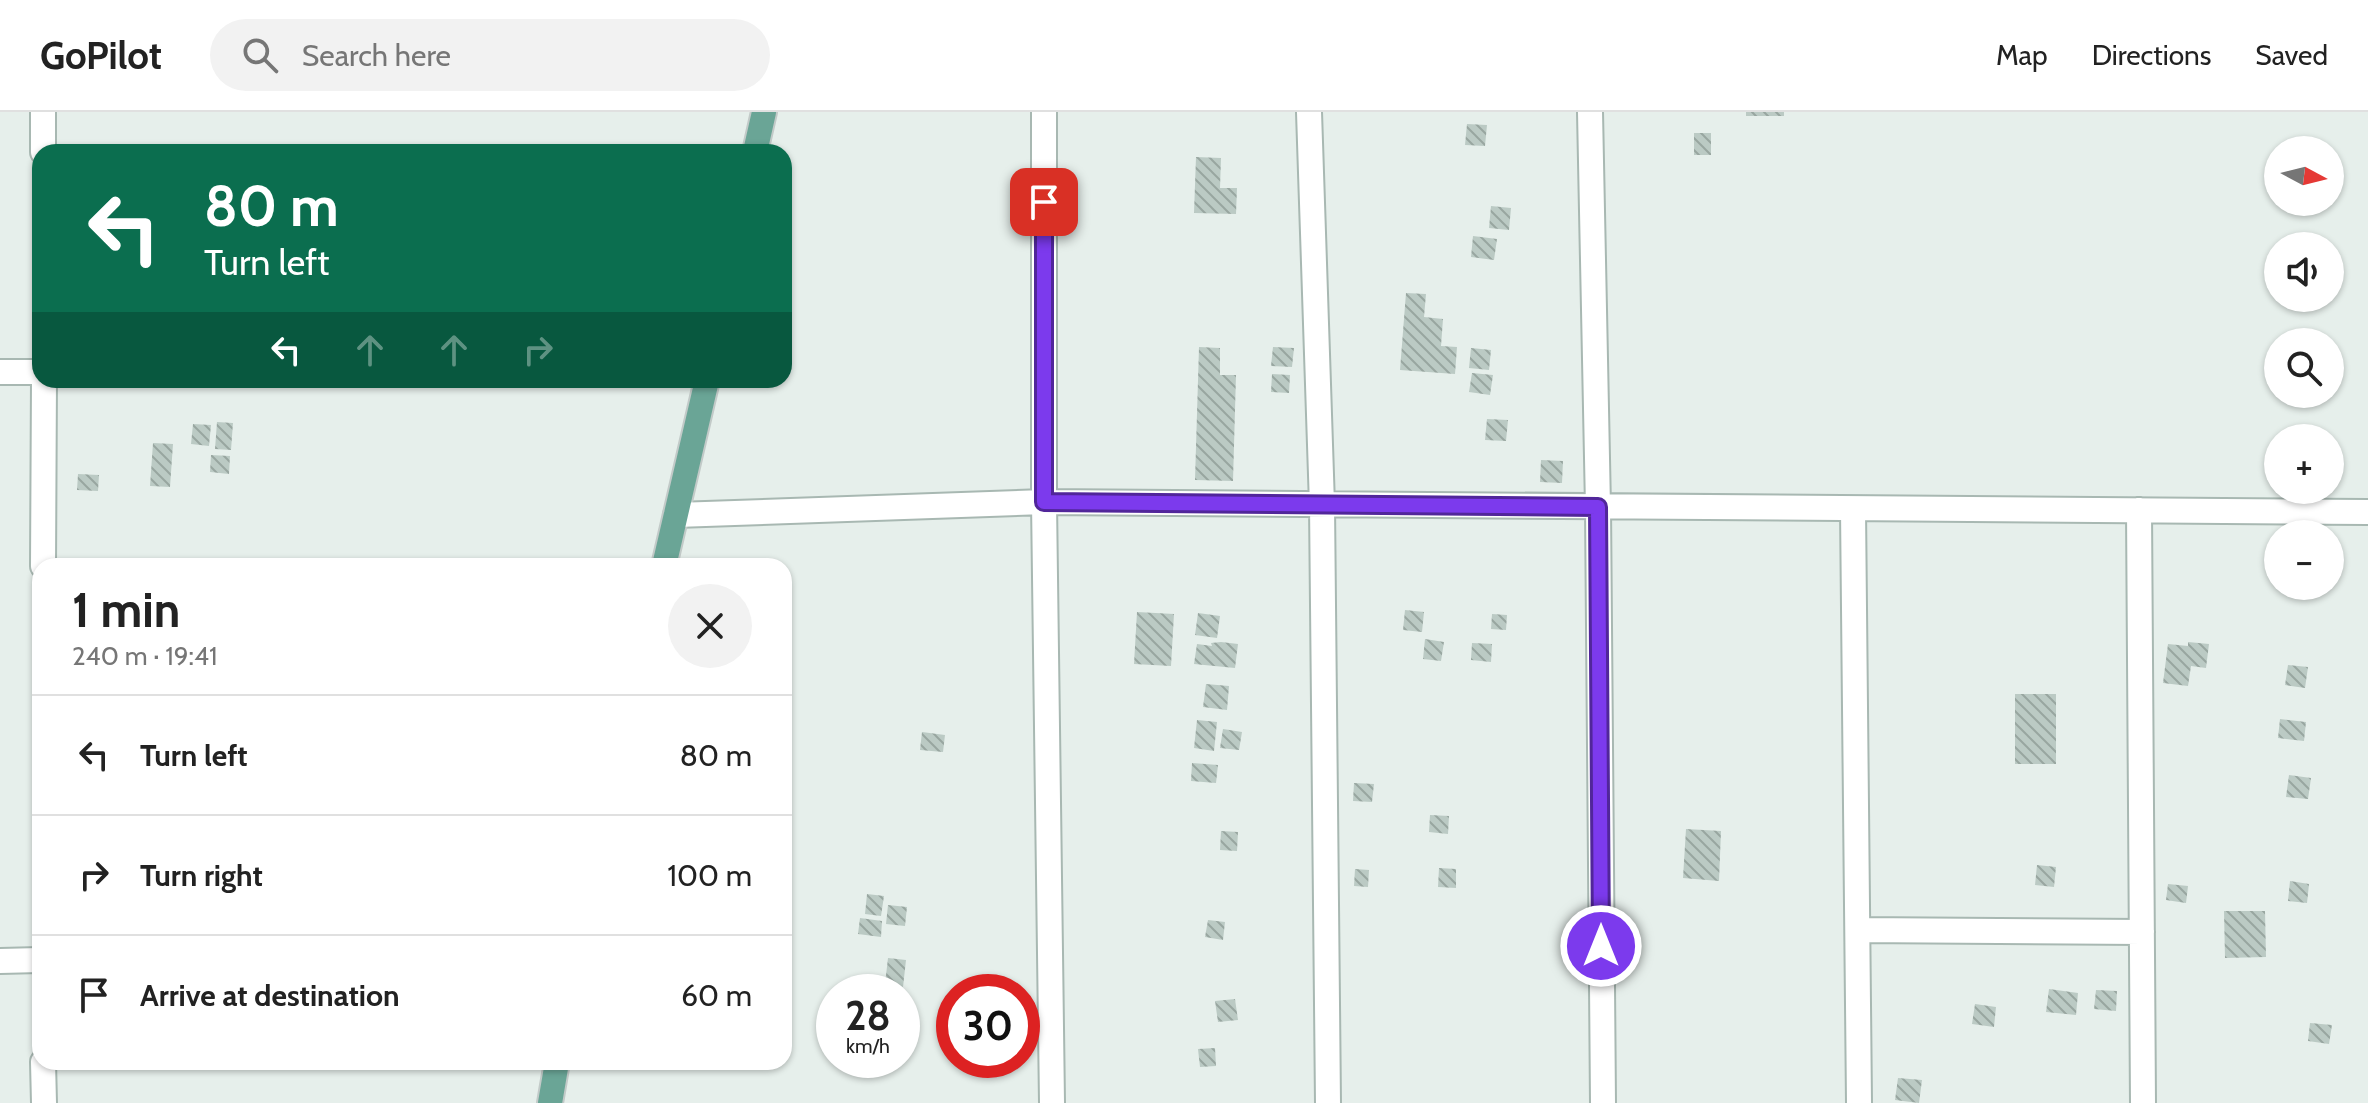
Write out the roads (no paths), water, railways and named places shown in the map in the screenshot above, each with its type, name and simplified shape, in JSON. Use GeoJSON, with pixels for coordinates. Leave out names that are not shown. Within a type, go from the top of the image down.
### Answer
{"type":"FeatureCollection","features":[{"type":"Feature","properties":{"kind":"main road"},"geometry":{"type":"LineString","coordinates":[[757,144],[764,112]]}},
{"type":"Feature","properties":{"kind":"main road"},"geometry":{"type":"LineString","coordinates":[[666,558],[705,388]]}},
{"type":"Feature","properties":{"kind":"main road"},"geometry":{"type":"LineString","coordinates":[[550,1103],[556,1070]]}},
{"type":"Feature","properties":{"kind":"street"},"geometry":{"type":"LineString","coordinates":[[43,112],[43,144]]}},
{"type":"Feature","properties":{"kind":"street"},"geometry":{"type":"LineString","coordinates":[[1044,112],[1044,502],[1052,1103]]}},
{"type":"Feature","properties":{"kind":"street"},"geometry":{"type":"LineString","coordinates":[[1309,112],[1322,505],[1328,1103]]}},
{"type":"Feature","properties":{"kind":"street"},"geometry":{"type":"LineString","coordinates":[[1590,112],[1598,507],[1603,1103]]}},
{"type":"Feature","properties":{"kind":"street"},"geometry":{"type":"LineString","coordinates":[[0,372],[32,372]]}},
{"type":"Feature","properties":{"kind":"street"},"geometry":{"type":"LineString","coordinates":[[43,558],[44,388]]}},
{"type":"Feature","properties":{"kind":"street"},"geometry":{"type":"LineString","coordinates":[[676,515],[1044,502],[2368,512]]}},
{"type":"Feature","properties":{"kind":"street"},"geometry":{"type":"LineString","coordinates":[[1853,509],[1859,1103]]}},
{"type":"Feature","properties":{"kind":"street"},"geometry":{"type":"LineString","coordinates":[[2139,510],[2143,1103]]}},
{"type":"Feature","properties":{"kind":"street"},"geometry":{"type":"LineString","coordinates":[[1858,930],[2142,932]]}},
{"type":"Feature","properties":{"kind":"street"},"geometry":{"type":"LineString","coordinates":[[0,961],[32,960]]}},
{"type":"Feature","properties":{"kind":"street"},"geometry":{"type":"LineString","coordinates":[[43,1070],[44,1103]]}}]}
